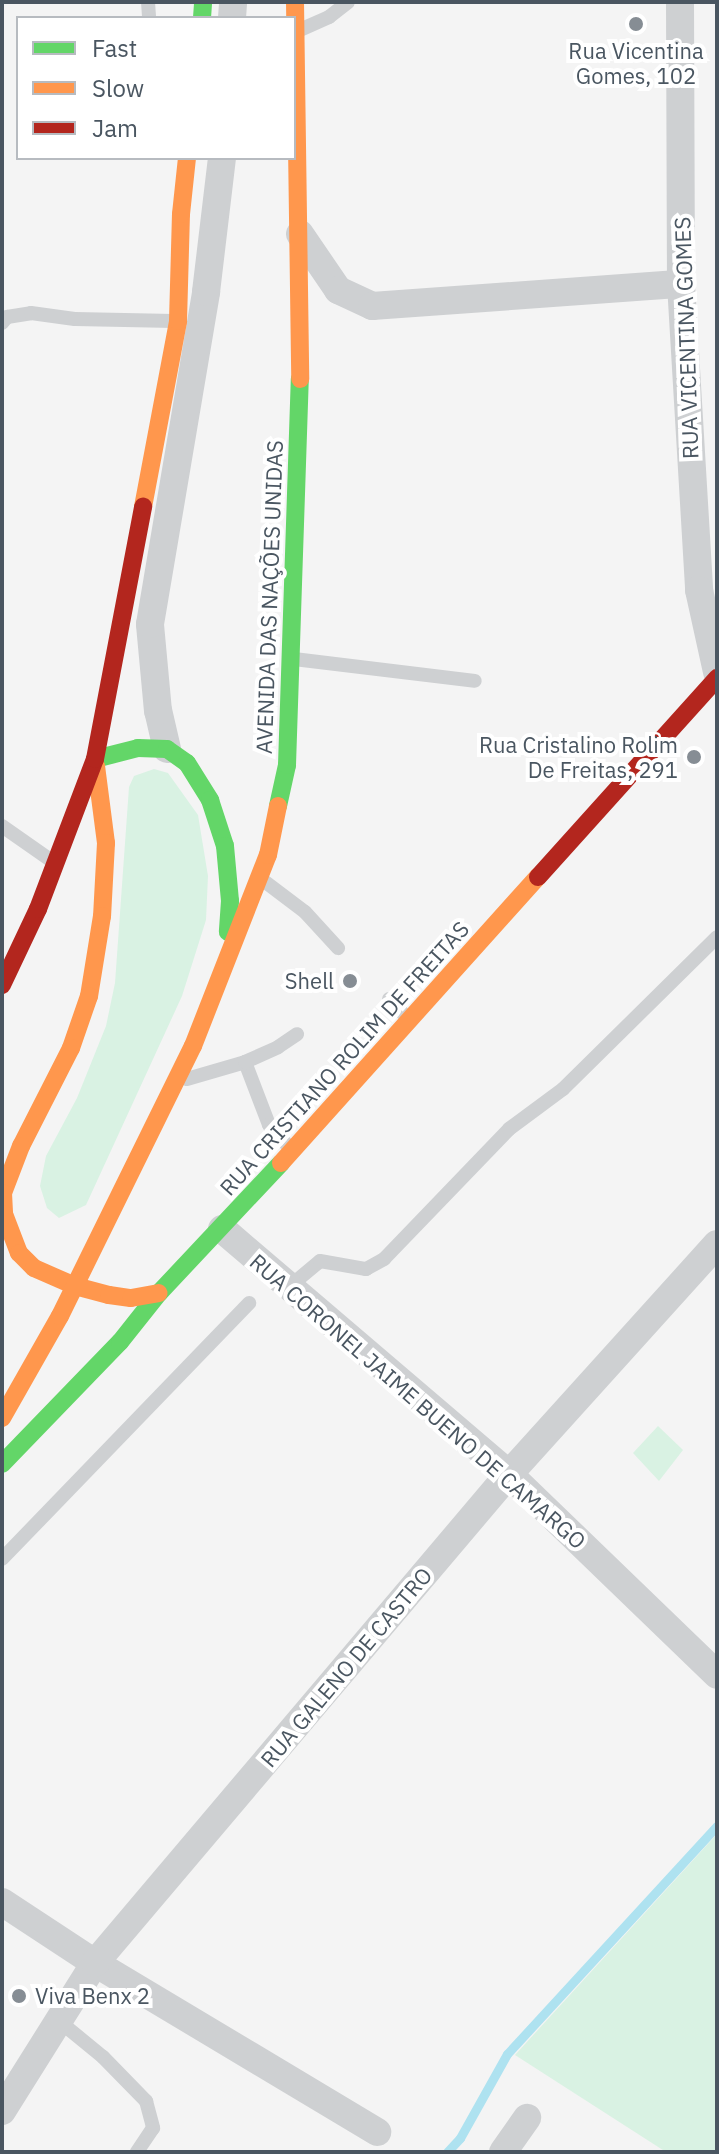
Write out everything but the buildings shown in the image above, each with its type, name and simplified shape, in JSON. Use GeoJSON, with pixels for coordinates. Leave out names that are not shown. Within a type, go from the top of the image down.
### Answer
{"type":"FeatureCollection","features":[{"type":"Feature","properties":{"kind":"main road","name":"AVENIDA DAS NAÇÕES UNIDAS"},"geometry":{"type":"LineString","coordinates":[[2,1418],[75,1286],[175,1082],[226,966],[259,878],[287,765],[294,659],[301,353],[296,112]]}},
{"type":"Feature","properties":{"kind":"main road"},"geometry":{"type":"LineString","coordinates":[[2,985],[55,863],[95,759],[178,321],[181,214],[187,160]]}},
{"type":"Feature","properties":{"kind":"main road","name":"RUA CRISTIANO ROLIM DE FREITAS"},"geometry":{"type":"LineString","coordinates":[[2,1464],[120,1342],[159,1293],[293,1151],[717,678]]}},
{"type":"Feature","properties":{"kind":"main road"},"geometry":{"type":"LineString","coordinates":[[95,759],[138,748],[167,749],[187,763],[210,800],[225,846],[230,901],[226,966]]}},
{"type":"Feature","properties":{"kind":"main road"},"geometry":{"type":"LineString","coordinates":[[95,759],[106,843],[102,916],[89,996],[71,1048],[21,1146],[3,1193],[4,1214],[19,1253],[34,1268],[75,1286],[131,1298],[159,1293]]}},
{"type":"Feature","properties":{"kind":"street","name":"RUA VICENTINA GOMES"},"geometry":{"type":"LineString","coordinates":[[680,2],[681,284],[699,590],[717,672]]}},
{"type":"Feature","properties":{"kind":"street"},"geometry":{"type":"LineString","coordinates":[[167,749],[158,711],[150,624],[206,292],[222,160]]}},
{"type":"Feature","properties":{"kind":"street"},"geometry":{"type":"LineString","coordinates":[[299,232],[338,290],[372,306],[681,284]]}},
{"type":"Feature","properties":{"kind":"street","name":"RUA CORONEL JAIME BUENO DE CAMARGO"},"geometry":{"type":"LineString","coordinates":[[222,1229],[509,1474],[717,1675]]}},
{"type":"Feature","properties":{"kind":"street","name":"RUA GALENO DE CASTRO"},"geometry":{"type":"LineString","coordinates":[[2,2111],[95,1963],[509,1474],[717,1244]]}},
{"type":"Feature","properties":{"kind":"street"},"geometry":{"type":"LineString","coordinates":[[2,1902],[95,1963],[377,2132]]}},
{"type":"Feature","properties":{"kind":"street"},"geometry":{"type":"LineString","coordinates":[[503,2152],[527,2118]]}},
{"type":"Feature","properties":{"kind":"lane"},"geometry":{"type":"LineString","coordinates":[[296,31],[329,17],[348,2]]}},
{"type":"Feature","properties":{"kind":"lane"},"geometry":{"type":"LineString","coordinates":[[170,172],[181,214]]}},
{"type":"Feature","properties":{"kind":"lane"},"geometry":{"type":"LineString","coordinates":[[2,323],[7,317],[31,313],[75,319],[178,321]]}},
{"type":"Feature","properties":{"kind":"lane"},"geometry":{"type":"LineString","coordinates":[[294,659],[475,681]]}},
{"type":"Feature","properties":{"kind":"lane"},"geometry":{"type":"LineString","coordinates":[[2,827],[55,863]]}},
{"type":"Feature","properties":{"kind":"lane"},"geometry":{"type":"LineString","coordinates":[[259,878],[305,912],[338,948]]}},
{"type":"Feature","properties":{"kind":"lane"},"geometry":{"type":"LineString","coordinates":[[289,1287],[320,1261],[366,1269],[384,1259],[509,1129],[563,1089],[717,937]]}},
{"type":"Feature","properties":{"kind":"lane"},"geometry":{"type":"LineString","coordinates":[[389,999],[410,1021]]}},
{"type":"Feature","properties":{"kind":"lane"},"geometry":{"type":"LineString","coordinates":[[175,1082],[245,1062],[297,1034]]}},
{"type":"Feature","properties":{"kind":"lane"},"geometry":{"type":"LineString","coordinates":[[245,1062],[269,1125],[293,1151]]}},
{"type":"Feature","properties":{"kind":"lane"},"geometry":{"type":"LineString","coordinates":[[2,1559],[249,1303]]}},
{"type":"Feature","properties":{"kind":"lane"},"geometry":{"type":"LineString","coordinates":[[59,2021],[103,2057],[146,2101],[153,2128],[137,2152]]}},
{"type":"Feature","properties":{"kind":"green space"},"geometry":{"type":"Polygon","coordinates":[[[154,769],[168,773],[198,815],[208,876],[206,920],[182,996],[86,1205],[59,1218],[47,1208],[40,1186],[46,1156],[77,1098],[106,1026],[115,983],[129,787],[134,776],[154,769]]]}},
{"type":"Feature","properties":{"kind":"green space"},"geometry":{"type":"Polygon","coordinates":[[[658,1426],[683,1450],[659,1481],[633,1453],[658,1426]]]}},
{"type":"Feature","properties":{"kind":"green space"},"geometry":{"type":"Polygon","coordinates":[[[717,1834],[717,2152],[666,2152],[515,2055],[717,1834]]]}},
{"type":"Feature","properties":{"kind":"waterway"},"geometry":{"type":"LineString","coordinates":[[447,2152],[460,2138],[507,2054],[717,1826]]}},
{"type":"Feature","properties":{"kind":"traffic: fast"},"geometry":{"type":"LineString","coordinates":[[202,16],[203,2]]}},
{"type":"Feature","properties":{"kind":"traffic: fast"},"geometry":{"type":"LineString","coordinates":[[278,806],[287,765],[300,379]]}},
{"type":"Feature","properties":{"kind":"traffic: fast"},"geometry":{"type":"LineString","coordinates":[[95,759],[138,748],[167,749],[187,763],[210,800],[225,846],[230,901],[228,932]]}},
{"type":"Feature","properties":{"kind":"traffic: fast"},"geometry":{"type":"LineString","coordinates":[[2,1464],[120,1342],[159,1293],[281,1163]]}},
{"type":"Feature","properties":{"kind":"traffic: slow"},"geometry":{"type":"LineString","coordinates":[[295,2],[295,16]]}},
{"type":"Feature","properties":{"kind":"traffic: slow"},"geometry":{"type":"LineString","coordinates":[[296,77],[300,379]]}},
{"type":"Feature","properties":{"kind":"traffic: slow"},"geometry":{"type":"LineString","coordinates":[[143,507],[178,321],[181,214],[187,160]]}},
{"type":"Feature","properties":{"kind":"traffic: slow"},"geometry":{"type":"LineString","coordinates":[[96,766],[106,843],[102,916],[89,996],[71,1048],[21,1146],[3,1193],[4,1214],[19,1253],[34,1268],[75,1286],[109,1295],[131,1298],[159,1293]]}},
{"type":"Feature","properties":{"kind":"traffic: slow"},"geometry":{"type":"LineString","coordinates":[[2,1418],[60,1316],[193,1046],[268,855],[278,806]]}},
{"type":"Feature","properties":{"kind":"traffic: slow"},"geometry":{"type":"LineString","coordinates":[[281,1163],[538,877]]}},
{"type":"Feature","properties":{"kind":"traffic: jam"},"geometry":{"type":"LineString","coordinates":[[2,985],[38,909],[95,759],[143,507]]}},
{"type":"Feature","properties":{"kind":"traffic: jam"},"geometry":{"type":"LineString","coordinates":[[538,877],[717,678]]}},
{"type":"Feature","properties":{"kind":"place","name":"Rua Vicentina Gomes, 102"},"geometry":{"type":"Point","coordinates":[636,24]}},
{"type":"Feature","properties":{"kind":"place","name":"Rua Cristalino Rolim De Freitas, 291"},"geometry":{"type":"Point","coordinates":[694,757]}},
{"type":"Feature","properties":{"kind":"place","name":"Shell"},"geometry":{"type":"Point","coordinates":[350,981]}},
{"type":"Feature","properties":{"kind":"place","name":"Viva Benx 2"},"geometry":{"type":"Point","coordinates":[19,1996]}}]}
